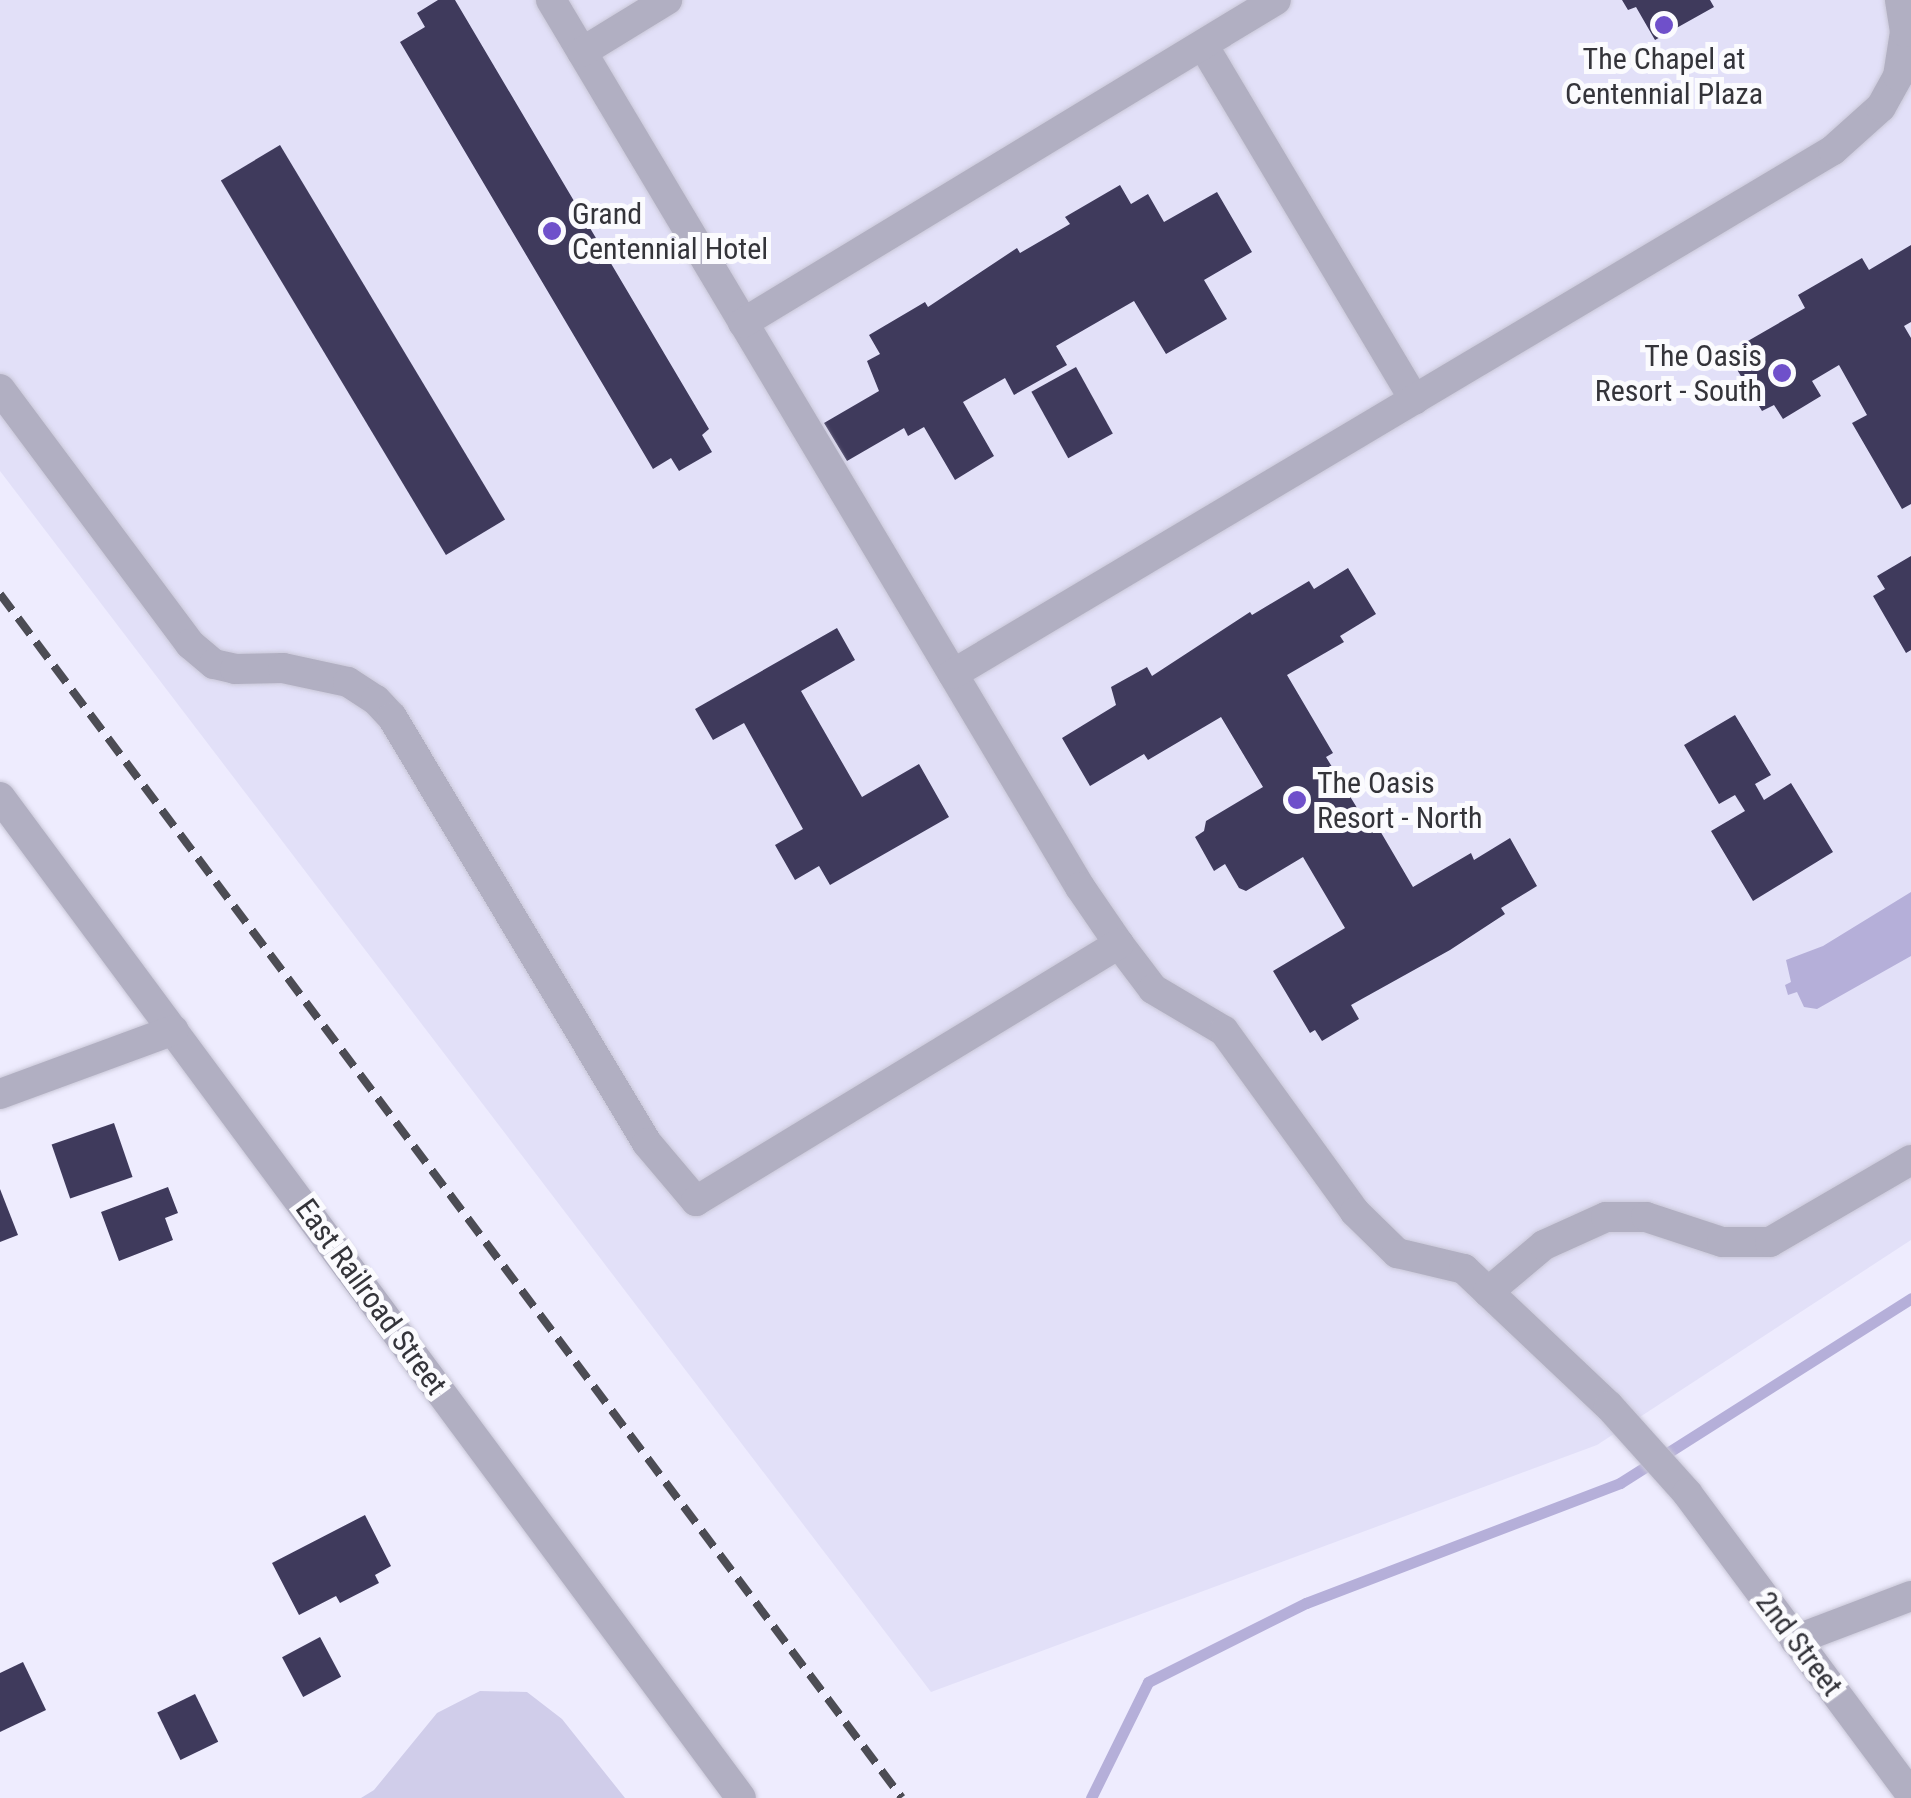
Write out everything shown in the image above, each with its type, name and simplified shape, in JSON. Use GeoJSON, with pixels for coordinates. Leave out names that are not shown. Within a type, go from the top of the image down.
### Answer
{"type":"FeatureCollection","features":[{"type":"Feature","properties":{"kind":"street","name":"2nd Street"},"geometry":{"type":"LineString","coordinates":[[551,0],[1080,887],[1153,989],[1224,1030],[1355,1212],[1397,1253],[1464,1269],[1608,1406],[1687,1493],[1911,1795]]}},
{"type":"Feature","properties":{"kind":"street"},"geometry":{"type":"LineString","coordinates":[[582,52],[667,0]]}},
{"type":"Feature","properties":{"kind":"street"},"geometry":{"type":"LineString","coordinates":[[744,323],[1276,0]]}},
{"type":"Feature","properties":{"kind":"street"},"geometry":{"type":"LineString","coordinates":[[953,674],[1833,150],[1882,107],[1907,59],[1900,0]]}},
{"type":"Feature","properties":{"kind":"street"},"geometry":{"type":"LineString","coordinates":[[1203,45],[1416,400]]}},
{"type":"Feature","properties":{"kind":"street"},"geometry":{"type":"LineString","coordinates":[[0,388],[190,644],[214,664],[235,669],[283,668],[348,682],[376,700],[392,717],[648,1143],[696,1201],[1119,944]]}},
{"type":"Feature","properties":{"kind":"street","name":"East Railroad Street"},"geometry":{"type":"LineString","coordinates":[[0,797],[741,1798]]}},
{"type":"Feature","properties":{"kind":"street"},"geometry":{"type":"LineString","coordinates":[[0,1094],[174,1030]]}},
{"type":"Feature","properties":{"kind":"street"},"geometry":{"type":"LineString","coordinates":[[1488,1292],[1544,1245],[1606,1217],[1646,1217],[1722,1242],[1770,1242],[1911,1160]]}},
{"type":"Feature","properties":{"kind":"street"},"geometry":{"type":"LineString","coordinates":[[1796,1640],[1911,1596]]}},
{"type":"Feature","properties":{"kind":"shaded area"},"geometry":{"type":"Polygon","coordinates":[[[0,0],[1911,0],[1911,1240],[1597,1445],[931,1692],[0,471],[0,0]]]}},
{"type":"Feature","properties":{"kind":"shaded area"},"geometry":{"type":"Polygon","coordinates":[[[1911,892],[1911,956],[1817,1009],[1804,1007],[1797,992],[1788,995],[1785,985],[1791,982],[1786,960],[1823,946],[1911,892]]]}},
{"type":"Feature","properties":{"kind":"shaded area"},"geometry":{"type":"Polygon","coordinates":[[[480,1691],[527,1692],[562,1719],[625,1798],[361,1798],[374,1790],[437,1713],[480,1691]]]}},
{"type":"Feature","properties":{"kind":"building"},"geometry":{"type":"Polygon","coordinates":[[[438,0],[455,0],[709,429],[702,435],[712,452],[679,471],[671,458],[653,469],[400,42],[425,27],[417,13],[438,0]]]}},
{"type":"Feature","properties":{"kind":"building","name":"The Chapel at Centennial Plaza"},"geometry":{"type":"Polygon","coordinates":[[[1622,0],[1710,0],[1714,7],[1655,40],[1636,7],[1628,10],[1622,0]]]}},
{"type":"Feature","properties":{"kind":"building"},"geometry":{"type":"Polygon","coordinates":[[[280,145],[505,520],[446,555],[221,181],[280,145]]]}},
{"type":"Feature","properties":{"kind":"building"},"geometry":{"type":"Polygon","coordinates":[[[1120,185],[1131,204],[1148,194],[1164,222],[1217,192],[1252,252],[1204,280],[1227,319],[1166,354],[1134,301],[1056,346],[1067,365],[1014,395],[1005,378],[963,402],[994,456],[955,480],[924,427],[908,436],[904,428],[847,461],[824,423],[879,391],[867,361],[880,354],[869,335],[925,302],[928,307],[1017,248],[1020,253],[1070,224],[1065,217],[1120,185]]]}},
{"type":"Feature","properties":{"kind":"building","name":"The Oasis Resort - South"},"geometry":{"type":"Polygon","coordinates":[[[1911,245],[1911,322],[1904,326],[1911,338],[1911,504],[1902,509],[1852,423],[1867,415],[1839,365],[1812,381],[1821,396],[1783,419],[1774,405],[1762,411],[1727,353],[1805,308],[1798,295],[1862,258],[1869,270],[1911,245]]]}},
{"type":"Feature","properties":{"kind":"building"},"geometry":{"type":"Polygon","coordinates":[[[1076,367],[1113,433],[1068,458],[1031,392],[1076,367]]]}},
{"type":"Feature","properties":{"kind":"building"},"geometry":{"type":"Polygon","coordinates":[[[1911,556],[1911,650],[1906,653],[1873,596],[1885,589],[1877,576],[1911,556]]]}},
{"type":"Feature","properties":{"kind":"building","name":"The Oasis Resort - North"},"geometry":{"type":"Polygon","coordinates":[[[1348,568],[1376,614],[1340,636],[1344,642],[1287,675],[1333,753],[1326,757],[1362,816],[1369,812],[1413,887],[1471,853],[1474,860],[1510,838],[1537,886],[1501,908],[1505,914],[1450,950],[1351,1005],[1359,1019],[1322,1041],[1315,1030],[1310,1033],[1273,971],[1345,928],[1303,857],[1246,891],[1239,888],[1225,864],[1214,871],[1195,837],[1204,831],[1206,821],[1263,787],[1221,717],[1148,760],[1144,754],[1090,786],[1062,738],[1116,705],[1111,687],[1147,667],[1152,676],[1250,612],[1252,615],[1309,581],[1314,589],[1348,568]]]}},
{"type":"Feature","properties":{"kind":"building"},"geometry":{"type":"Polygon","coordinates":[[[837,628],[855,660],[801,691],[862,797],[919,764],[949,817],[830,885],[819,866],[795,880],[775,845],[803,829],[744,723],[713,740],[695,709],[837,628]]]}},
{"type":"Feature","properties":{"kind":"building"},"geometry":{"type":"Polygon","coordinates":[[[1735,715],[1771,775],[1755,784],[1764,800],[1791,783],[1833,852],[1753,901],[1711,831],[1745,811],[1735,795],[1719,804],[1684,745],[1735,715]]]}},
{"type":"Feature","properties":{"kind":"building"},"geometry":{"type":"Polygon","coordinates":[[[114,1123],[133,1177],[70,1198],[52,1144],[114,1123]]]}},
{"type":"Feature","properties":{"kind":"building"},"geometry":{"type":"Polygon","coordinates":[[[168,1187],[178,1213],[165,1218],[173,1240],[119,1261],[101,1212],[168,1187]]]}},
{"type":"Feature","properties":{"kind":"building"},"geometry":{"type":"Polygon","coordinates":[[[0,1189],[18,1235],[0,1242],[0,1189]]]}},
{"type":"Feature","properties":{"kind":"building"},"geometry":{"type":"Polygon","coordinates":[[[365,1515],[391,1566],[375,1575],[379,1583],[340,1603],[336,1596],[299,1615],[272,1563],[365,1515]]]}},
{"type":"Feature","properties":{"kind":"building"},"geometry":{"type":"Polygon","coordinates":[[[320,1637],[341,1677],[303,1697],[282,1657],[320,1637]]]}},
{"type":"Feature","properties":{"kind":"building"},"geometry":{"type":"Polygon","coordinates":[[[23,1662],[46,1710],[0,1732],[0,1673],[23,1662]]]}},
{"type":"Feature","properties":{"kind":"building"},"geometry":{"type":"Polygon","coordinates":[[[195,1694],[218,1742],[180,1760],[157,1712],[195,1694]]]}},
{"type":"Feature","properties":{"kind":"waterway"},"geometry":{"type":"LineString","coordinates":[[1091,1798],[1148,1682],[1306,1603],[1620,1483],[1911,1298]]}},
{"type":"Feature","properties":{"kind":"railway"},"geometry":{"type":"LineString","coordinates":[[0,594],[902,1798]]}},
{"type":"Feature","properties":{"kind":"place","name":"The Chapel at Centennial Plaza"},"geometry":{"type":"Point","coordinates":[1664,25]}},
{"type":"Feature","properties":{"kind":"place","name":"Grand Centennial Hotel"},"geometry":{"type":"Point","coordinates":[552,231]}},
{"type":"Feature","properties":{"kind":"place","name":"The Oasis Resort - South"},"geometry":{"type":"Point","coordinates":[1782,373]}},
{"type":"Feature","properties":{"kind":"place","name":"The Oasis Resort - North"},"geometry":{"type":"Point","coordinates":[1297,800]}}]}
